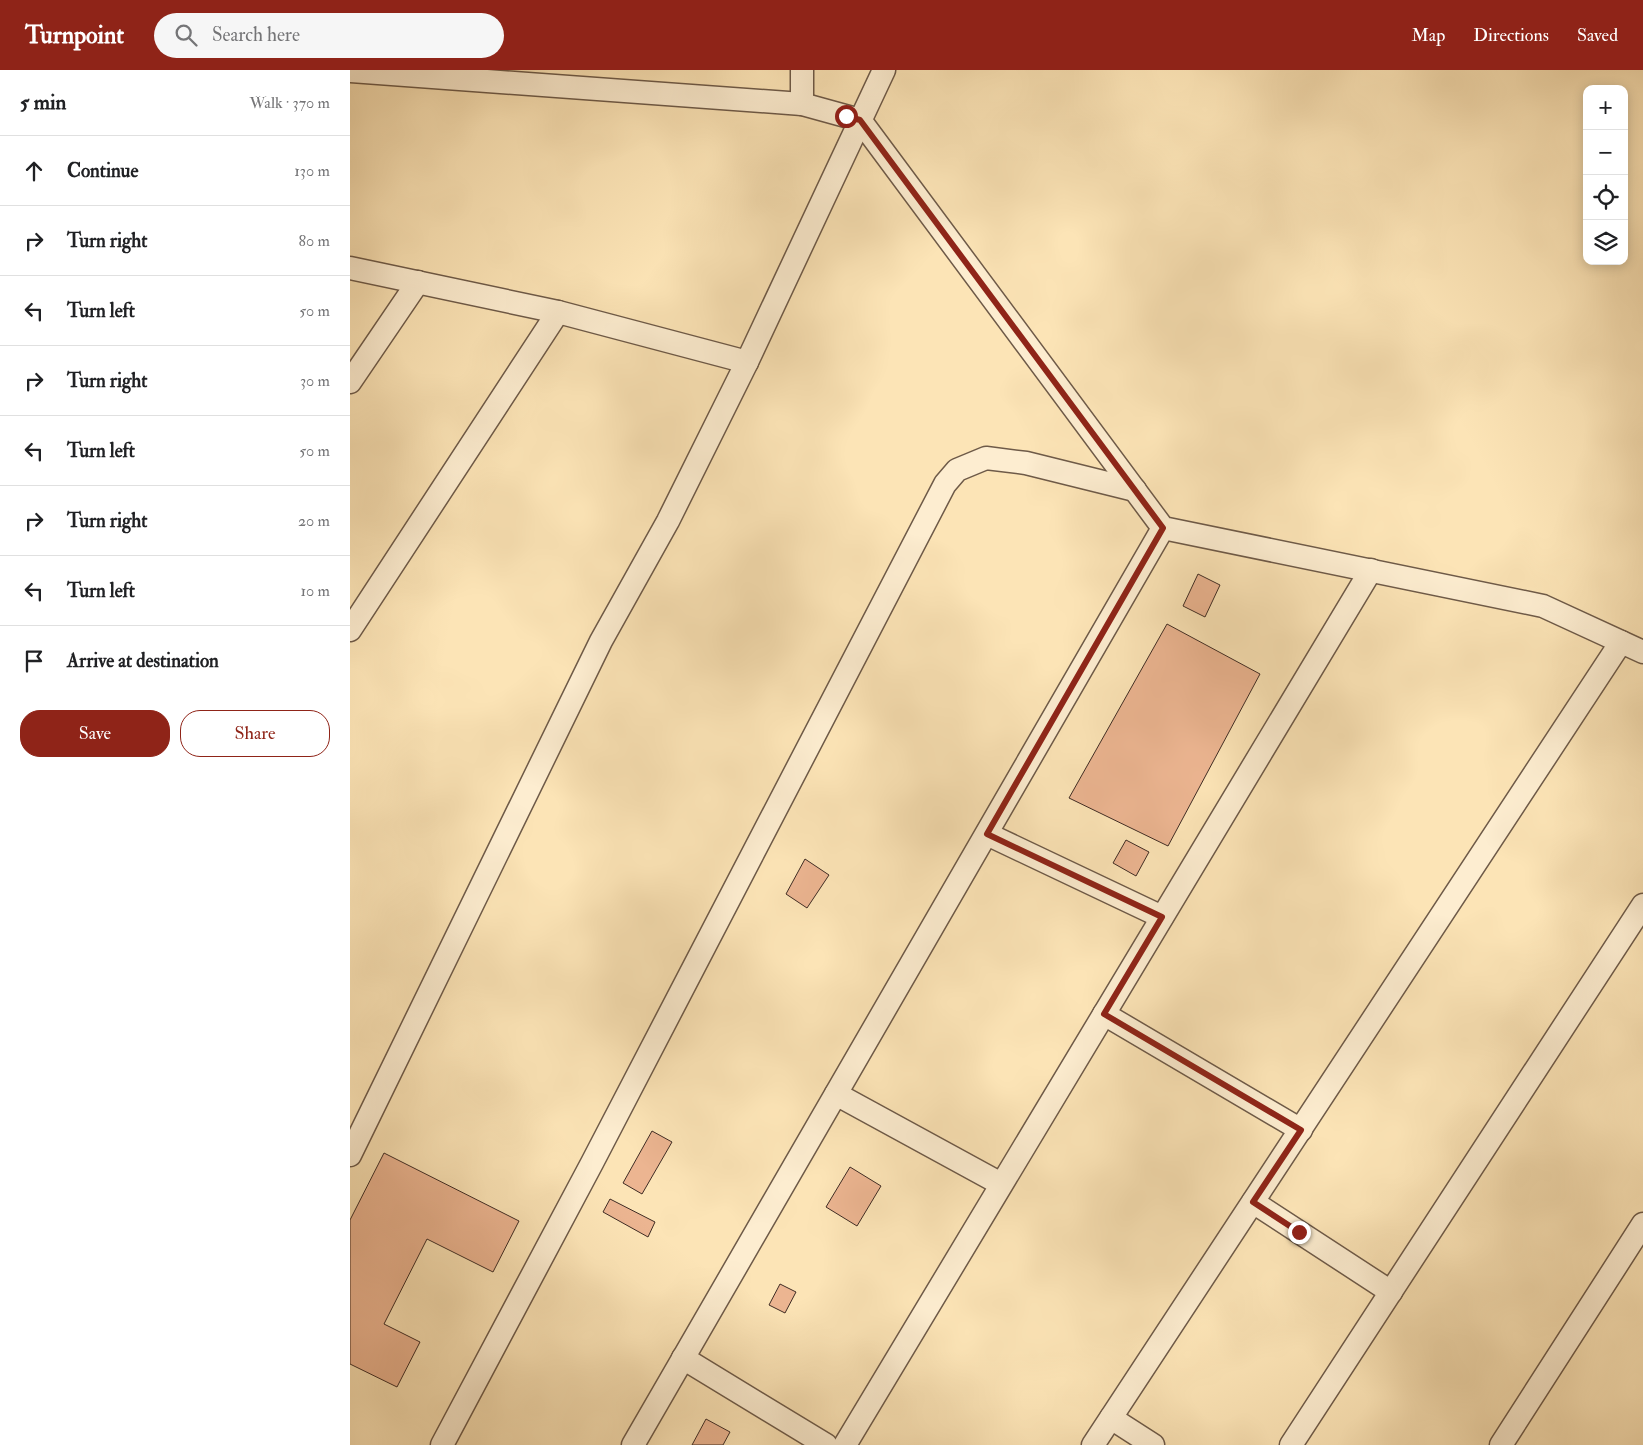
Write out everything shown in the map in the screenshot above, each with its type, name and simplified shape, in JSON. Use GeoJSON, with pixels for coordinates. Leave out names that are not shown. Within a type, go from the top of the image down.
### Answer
{"type":"FeatureCollection","features":[{"type":"Feature","properties":{"kind":"street"},"geometry":{"type":"LineString","coordinates":[[802,70],[802,104]]}},
{"type":"Feature","properties":{"kind":"street"},"geometry":{"type":"LineString","coordinates":[[350,1155],[601,641],[668,521],[746,362],[884,70]]}},
{"type":"Feature","properties":{"kind":"street"},"geometry":{"type":"LineString","coordinates":[[350,71],[802,104],[860,120],[1163,528],[1543,606],[1643,652]]}},
{"type":"Feature","properties":{"kind":"street"},"geometry":{"type":"LineString","coordinates":[[350,268],[558,312],[746,362]]}},
{"type":"Feature","properties":{"kind":"street"},"geometry":{"type":"LineString","coordinates":[[350,382],[418,282]]}},
{"type":"Feature","properties":{"kind":"street"},"geometry":{"type":"LineString","coordinates":[[350,630],[558,312]]}},
{"type":"Feature","properties":{"kind":"street"},"geometry":{"type":"LineString","coordinates":[[442,1445],[596,1155],[945,484],[957,470],[986,458],[1026,463],[1135,490]]}},
{"type":"Feature","properties":{"kind":"street"},"geometry":{"type":"LineString","coordinates":[[633,1445],[1163,528]]}},
{"type":"Feature","properties":{"kind":"street"},"geometry":{"type":"LineString","coordinates":[[845,1445],[1371,570]]}},
{"type":"Feature","properties":{"kind":"street"},"geometry":{"type":"LineString","coordinates":[[1094,1445],[1621,642]]}},
{"type":"Feature","properties":{"kind":"street"},"geometry":{"type":"LineString","coordinates":[[987,834],[1162,917]]}},
{"type":"Feature","properties":{"kind":"street"},"geometry":{"type":"LineString","coordinates":[[1291,1445],[1643,905]]}},
{"type":"Feature","properties":{"kind":"street"},"geometry":{"type":"LineString","coordinates":[[1104,1014],[1301,1130]]}},
{"type":"Feature","properties":{"kind":"street"},"geometry":{"type":"LineString","coordinates":[[836,1094],[1002,1184]]}},
{"type":"Feature","properties":{"kind":"street"},"geometry":{"type":"LineString","coordinates":[[1253,1202],[1391,1292]]}},
{"type":"Feature","properties":{"kind":"street"},"geometry":{"type":"LineString","coordinates":[[1501,1445],[1643,1224]]}},
{"type":"Feature","properties":{"kind":"street"},"geometry":{"type":"LineString","coordinates":[[683,1358],[826,1445]]}},
{"type":"Feature","properties":{"kind":"street"},"geometry":{"type":"LineString","coordinates":[[1111,1418],[1153,1445]]}},
{"type":"Feature","properties":{"kind":"building"},"geometry":{"type":"Polygon","coordinates":[[[1198,574],[1220,585],[1205,617],[1183,606],[1198,574]]]}},
{"type":"Feature","properties":{"kind":"building"},"geometry":{"type":"Polygon","coordinates":[[[1167,624],[1260,674],[1168,846],[1069,798],[1167,624]]]}},
{"type":"Feature","properties":{"kind":"building"},"geometry":{"type":"Polygon","coordinates":[[[1126,840],[1149,852],[1136,876],[1113,863],[1126,840]]]}},
{"type":"Feature","properties":{"kind":"building"},"geometry":{"type":"Polygon","coordinates":[[[805,859],[829,875],[807,908],[786,894],[805,859]]]}},
{"type":"Feature","properties":{"kind":"building"},"geometry":{"type":"Polygon","coordinates":[[[652,1131],[672,1142],[642,1194],[623,1183],[652,1131]]]}},
{"type":"Feature","properties":{"kind":"building"},"geometry":{"type":"Polygon","coordinates":[[[384,1153],[519,1221],[493,1272],[427,1239],[384,1324],[420,1342],[397,1387],[350,1364],[350,1220],[384,1153]]]}},
{"type":"Feature","properties":{"kind":"building"},"geometry":{"type":"Polygon","coordinates":[[[850,1167],[881,1186],[857,1226],[826,1207],[850,1167]]]}},
{"type":"Feature","properties":{"kind":"building"},"geometry":{"type":"Polygon","coordinates":[[[610,1199],[655,1222],[648,1237],[603,1212],[610,1199]]]}},
{"type":"Feature","properties":{"kind":"building"},"geometry":{"type":"Polygon","coordinates":[[[780,1284],[796,1292],[785,1313],[769,1305],[780,1284]]]}},
{"type":"Feature","properties":{"kind":"building"},"geometry":{"type":"Polygon","coordinates":[[[706,1419],[730,1432],[723,1445],[692,1445],[706,1419]]]}},
{"type":"Feature","properties":{"kind":"route"},"geometry":{"type":"LineString","coordinates":[[846,116],[860,120],[1163,528],[987,834],[1162,917],[1104,1014],[1301,1130],[1253,1202],[1299,1232]]}}]}
